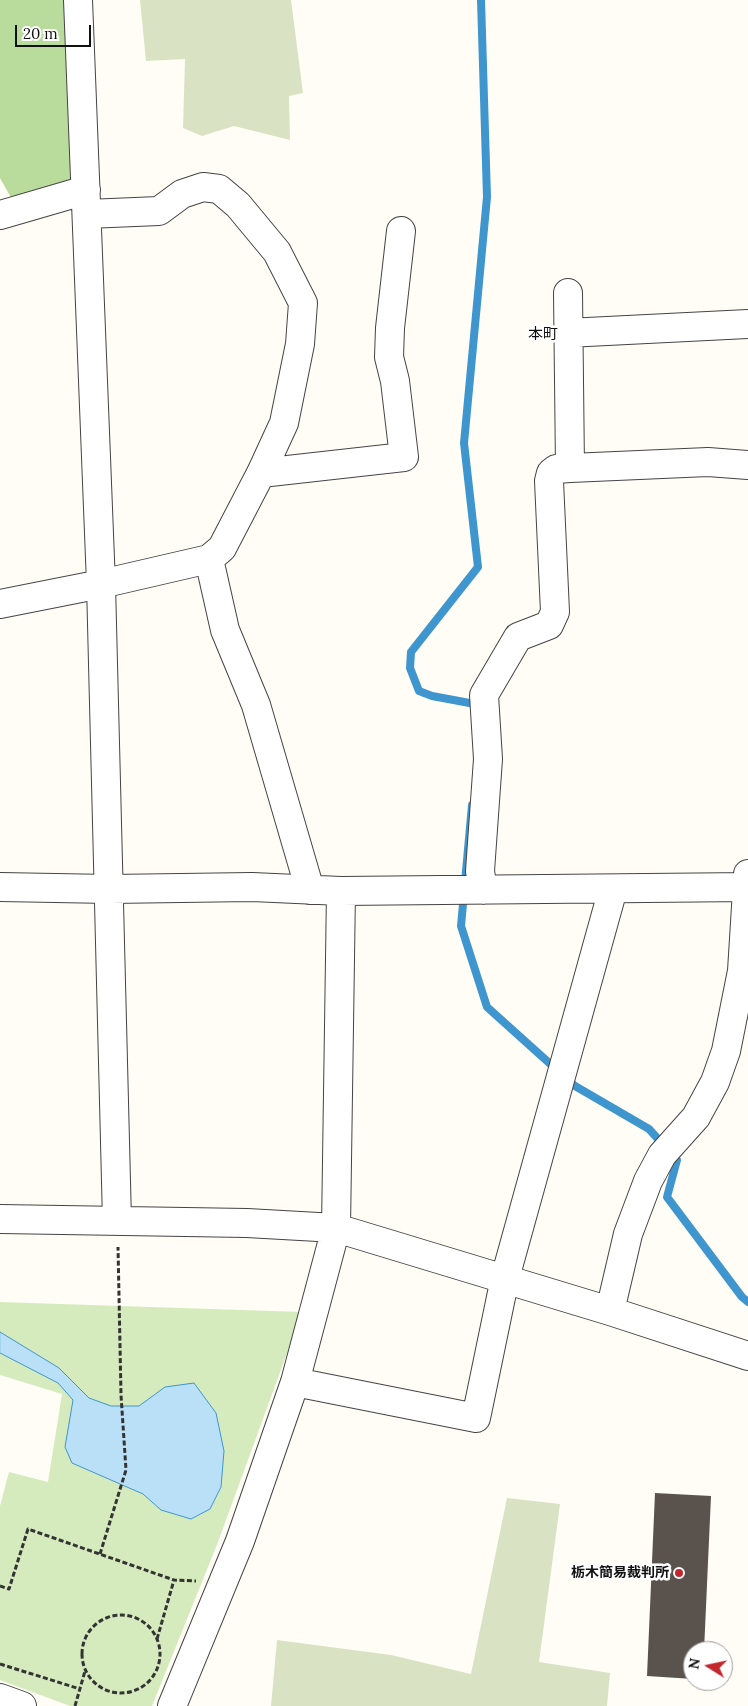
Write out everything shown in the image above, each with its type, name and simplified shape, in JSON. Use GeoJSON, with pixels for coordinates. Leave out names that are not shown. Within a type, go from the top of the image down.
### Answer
{"type":"FeatureCollection","features":[{"type":"Feature","properties":{"kind":"street"},"geometry":{"type":"LineString","coordinates":[[78,0],[101,584],[118,1222]]}},
{"type":"Feature","properties":{"kind":"street"},"geometry":{"type":"LineString","coordinates":[[0,216],[86,202],[160,211],[182,194],[203,187],[219,189],[238,205],[277,252],[302,303],[300,344],[284,423],[261,473],[222,548],[208,559],[101,584],[0,604]]}},
{"type":"Feature","properties":{"kind":"street"},"geometry":{"type":"LineString","coordinates":[[261,473],[404,457],[390,357],[390,328],[401,230]]}},
{"type":"Feature","properties":{"kind":"street"},"geometry":{"type":"LineString","coordinates":[[568,293],[570,468]]}},
{"type":"Feature","properties":{"kind":"street"},"geometry":{"type":"LineString","coordinates":[[567,333],[748,324]]}},
{"type":"Feature","properties":{"kind":"street"},"geometry":{"type":"LineString","coordinates":[[479,890],[488,759],[484,695],[518,637],[549,625],[555,612],[549,481],[551,472],[556,469],[570,468],[708,462],[748,465]]}},
{"type":"Feature","properties":{"kind":"street"},"geometry":{"type":"LineString","coordinates":[[208,559],[225,630],[256,705],[310,890]]}},
{"type":"Feature","properties":{"kind":"street"},"geometry":{"type":"LineString","coordinates":[[0,887],[110,889],[252,887],[342,891],[613,889],[748,882],[742,972],[726,1051],[715,1082],[696,1117],[662,1155],[648,1181],[628,1234],[610,1311]]}},
{"type":"Feature","properties":{"kind":"street"},"geometry":{"type":"LineString","coordinates":[[295,1382],[476,1418],[505,1278],[613,889]]}},
{"type":"Feature","properties":{"kind":"street"},"geometry":{"type":"LineString","coordinates":[[172,1706],[224,1583],[295,1382],[336,1228],[342,891]]}},
{"type":"Feature","properties":{"kind":"street"},"geometry":{"type":"LineString","coordinates":[[0,1219],[247,1223],[336,1228],[505,1278],[748,1356]]}},
{"type":"Feature","properties":{"kind":"street"},"geometry":{"type":"LineString","coordinates":[[0,1698],[22,1706]]}},
{"type":"Feature","properties":{"kind":"path"},"geometry":{"type":"LineString","coordinates":[[100,1554],[126,1470],[121,1395],[118,1222]]}},
{"type":"Feature","properties":{"kind":"path"},"geometry":{"type":"LineString","coordinates":[[0,1586],[9,1589],[28,1529],[174,1580],[224,1583]]}},
{"type":"Feature","properties":{"kind":"path"},"geometry":{"type":"LineString","coordinates":[[157,1640],[174,1580]]}},
{"type":"Feature","properties":{"kind":"path"},"geometry":{"type":"LineString","coordinates":[[122,1616],[139,1620],[150,1628],[157,1640],[160,1653],[158,1666],[152,1678],[142,1687],[130,1692],[116,1693],[104,1689],[92,1681],[85,1670],[82,1659],[87,1635],[94,1626],[104,1619],[122,1616]]}},
{"type":"Feature","properties":{"kind":"path"},"geometry":{"type":"LineString","coordinates":[[0,1664],[80,1689]]}},
{"type":"Feature","properties":{"kind":"path"},"geometry":{"type":"LineString","coordinates":[[75,1706],[85,1670]]}},
{"type":"Feature","properties":{"kind":"green space"},"geometry":{"type":"Polygon","coordinates":[[[0,0],[78,0],[86,190],[18,210],[0,178],[0,0]]]}},
{"type":"Feature","properties":{"kind":"green space"},"geometry":{"type":"Polygon","coordinates":[[[140,0],[291,0],[303,93],[289,96],[290,140],[234,126],[202,136],[183,128],[185,59],[146,61],[140,0]]]}},
{"type":"Feature","properties":{"kind":"green space"},"geometry":{"type":"Polygon","coordinates":[[[0,1302],[302,1312],[218,1542],[152,1706],[70,1706],[0,1680],[0,1506],[9,1472],[48,1482],[62,1394],[0,1375],[0,1302]]]}},
{"type":"Feature","properties":{"kind":"green space"},"geometry":{"type":"Polygon","coordinates":[[[507,1498],[560,1504],[539,1662],[610,1673],[607,1706],[271,1706],[277,1640],[391,1655],[471,1674],[507,1498]]]}},
{"type":"Feature","properties":{"kind":"water"},"geometry":{"type":"Polygon","coordinates":[[[0,1332],[59,1368],[89,1398],[111,1406],[139,1406],[165,1387],[194,1383],[216,1413],[224,1451],[221,1487],[210,1509],[191,1519],[161,1510],[143,1494],[72,1463],[65,1447],[73,1400],[58,1383],[0,1353],[0,1332]]]}},
{"type":"Feature","properties":{"kind":"building","name":"栃木簡易裁判所"},"geometry":{"type":"Polygon","coordinates":[[[655,1493],[711,1496],[704,1641],[683,1641],[683,1678],[647,1676],[655,1493]]]}},
{"type":"Feature","properties":{"kind":"waterway"},"geometry":{"type":"LineString","coordinates":[[475,709],[475,704],[432,696],[419,691],[410,668],[411,652],[478,567],[464,443],[487,197],[481,0]]}},
{"type":"Feature","properties":{"kind":"waterway"},"geometry":{"type":"LineString","coordinates":[[472,805],[461,926],[487,1007],[557,1070]]}},
{"type":"Feature","properties":{"kind":"waterway"},"geometry":{"type":"LineString","coordinates":[[566,1078],[575,1086],[649,1129],[677,1160],[667,1197],[742,1297],[748,1302]]}},
{"type":"Feature","properties":{"kind":"place","name":"栃木簡易裁判所"},"geometry":{"type":"Point","coordinates":[679,1573]}},
{"type":"Feature","properties":{"kind":"district","name":"本町"},"geometry":{"type":"Point","coordinates":[543,335]}}]}
